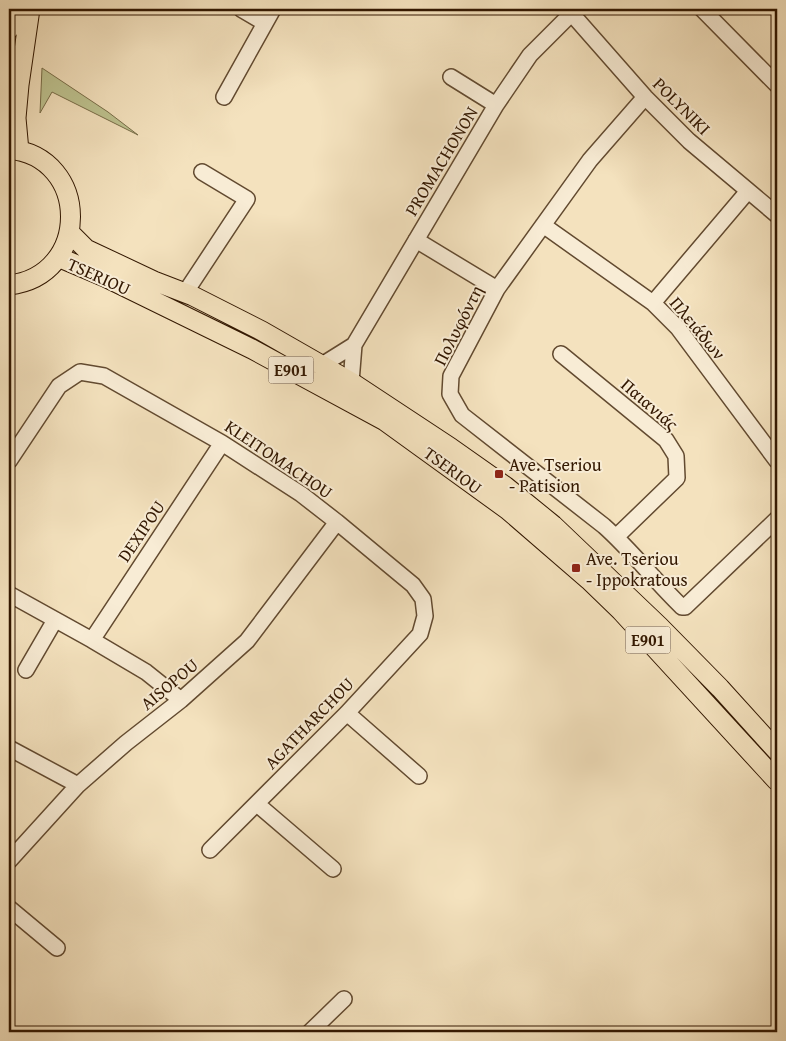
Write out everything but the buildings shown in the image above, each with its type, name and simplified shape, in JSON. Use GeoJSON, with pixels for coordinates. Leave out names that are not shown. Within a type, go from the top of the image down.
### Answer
{"type":"FeatureCollection","features":[{"type":"Feature","properties":{"kind":"main road"},"geometry":{"type":"LineString","coordinates":[[9,29],[13,9]]}},
{"type":"Feature","properties":{"kind":"main road"},"geometry":{"type":"LineString","coordinates":[[9,285],[21,284],[42,274],[58,257],[65,245],[69,232],[71,210],[67,193],[59,177],[47,164],[32,155],[14,150],[18,94],[30,9]]}},
{"type":"Feature","properties":{"kind":"main road","name":"TSERIOU"},"geometry":{"type":"LineString","coordinates":[[69,232],[86,250],[185,293],[262,331],[322,365],[451,448],[505,486],[553,525],[660,626],[777,751]]}},
{"type":"Feature","properties":{"kind":"main road","name":"TSERIOU"},"geometry":{"type":"LineString","coordinates":[[58,257],[105,277],[252,349],[385,421],[508,510],[589,580],[621,612],[777,781]]}},
{"type":"Feature","properties":{"kind":"street"},"geometry":{"type":"LineString","coordinates":[[241,9],[265,23]]}},
{"type":"Feature","properties":{"kind":"street"},"geometry":{"type":"LineString","coordinates":[[224,97],[273,9]]}},
{"type":"Feature","properties":{"kind":"street"},"geometry":{"type":"LineString","coordinates":[[702,9],[777,85]]}},
{"type":"Feature","properties":{"kind":"street","name":"POLYNIKI"},"geometry":{"type":"LineString","coordinates":[[574,11],[645,98],[689,141],[777,215]]}},
{"type":"Feature","properties":{"kind":"street","name":"PROMACHONON"},"geometry":{"type":"LineString","coordinates":[[351,382],[354,345],[496,105],[530,55],[574,11]]}},
{"type":"Feature","properties":{"kind":"street"},"geometry":{"type":"LineString","coordinates":[[451,77],[496,105]]}},
{"type":"Feature","properties":{"kind":"street","name":"Πολυφόντη"},"geometry":{"type":"LineString","coordinates":[[645,98],[590,160],[497,289],[451,376],[450,394],[462,415],[616,537],[682,607],[685,607],[777,519]]}},
{"type":"Feature","properties":{"kind":"street"},"geometry":{"type":"LineString","coordinates":[[185,293],[247,199],[202,172]]}},
{"type":"Feature","properties":{"kind":"street"},"geometry":{"type":"LineString","coordinates":[[652,303],[748,191]]}},
{"type":"Feature","properties":{"kind":"street","name":"Πλειάδων"},"geometry":{"type":"LineString","coordinates":[[543,225],[652,303],[678,328],[777,461]]}},
{"type":"Feature","properties":{"kind":"street"},"geometry":{"type":"LineString","coordinates":[[416,240],[497,289]]}},
{"type":"Feature","properties":{"kind":"street","name":"PROMACHONON"},"geometry":{"type":"LineString","coordinates":[[322,365],[354,345]]}},
{"type":"Feature","properties":{"kind":"street","name":"Παιανιάς"},"geometry":{"type":"LineString","coordinates":[[561,354],[666,440],[676,456],[677,478],[616,537]]}},
{"type":"Feature","properties":{"kind":"street","name":"KLEITOMACHOU"},"geometry":{"type":"LineString","coordinates":[[9,461],[60,386],[80,372],[104,376],[222,443],[301,494],[413,585],[423,599],[425,616]]}},
{"type":"Feature","properties":{"kind":"street","name":"DEXIPOU"},"geometry":{"type":"LineString","coordinates":[[92,640],[222,443]]}},
{"type":"Feature","properties":{"kind":"street","name":"AISOPOU"},"geometry":{"type":"LineString","coordinates":[[9,861],[78,785],[126,743],[181,700],[247,641],[337,522]]}},
{"type":"Feature","properties":{"kind":"street"},"geometry":{"type":"LineString","coordinates":[[9,594],[146,672],[181,700]]}},
{"type":"Feature","properties":{"kind":"street","name":"AGATHARCHOU"},"geometry":{"type":"LineString","coordinates":[[210,850],[348,713],[420,634],[425,616]]}},
{"type":"Feature","properties":{"kind":"street"},"geometry":{"type":"LineString","coordinates":[[26,670],[55,620]]}},
{"type":"Feature","properties":{"kind":"street"},"geometry":{"type":"LineString","coordinates":[[348,713],[419,776]]}},
{"type":"Feature","properties":{"kind":"street"},"geometry":{"type":"LineString","coordinates":[[9,748],[78,785]]}},
{"type":"Feature","properties":{"kind":"street"},"geometry":{"type":"LineString","coordinates":[[256,804],[333,869]]}},
{"type":"Feature","properties":{"kind":"street"},"geometry":{"type":"LineString","coordinates":[[9,908],[57,948]]}},
{"type":"Feature","properties":{"kind":"street"},"geometry":{"type":"LineString","coordinates":[[310,1032],[344,999]]}},
{"type":"Feature","properties":{"kind":"green space"},"geometry":{"type":"Polygon","coordinates":[[[42,68],[108,112],[138,135],[52,92],[40,113],[42,68]]]}},
{"type":"Feature","properties":{"kind":"place","name":"Ave. Tseriou - Patision"},"geometry":{"type":"Point","coordinates":[499,474]}},
{"type":"Feature","properties":{"kind":"place","name":"Ave. Tseriou - Ippokratous"},"geometry":{"type":"Point","coordinates":[576,568]}}]}
